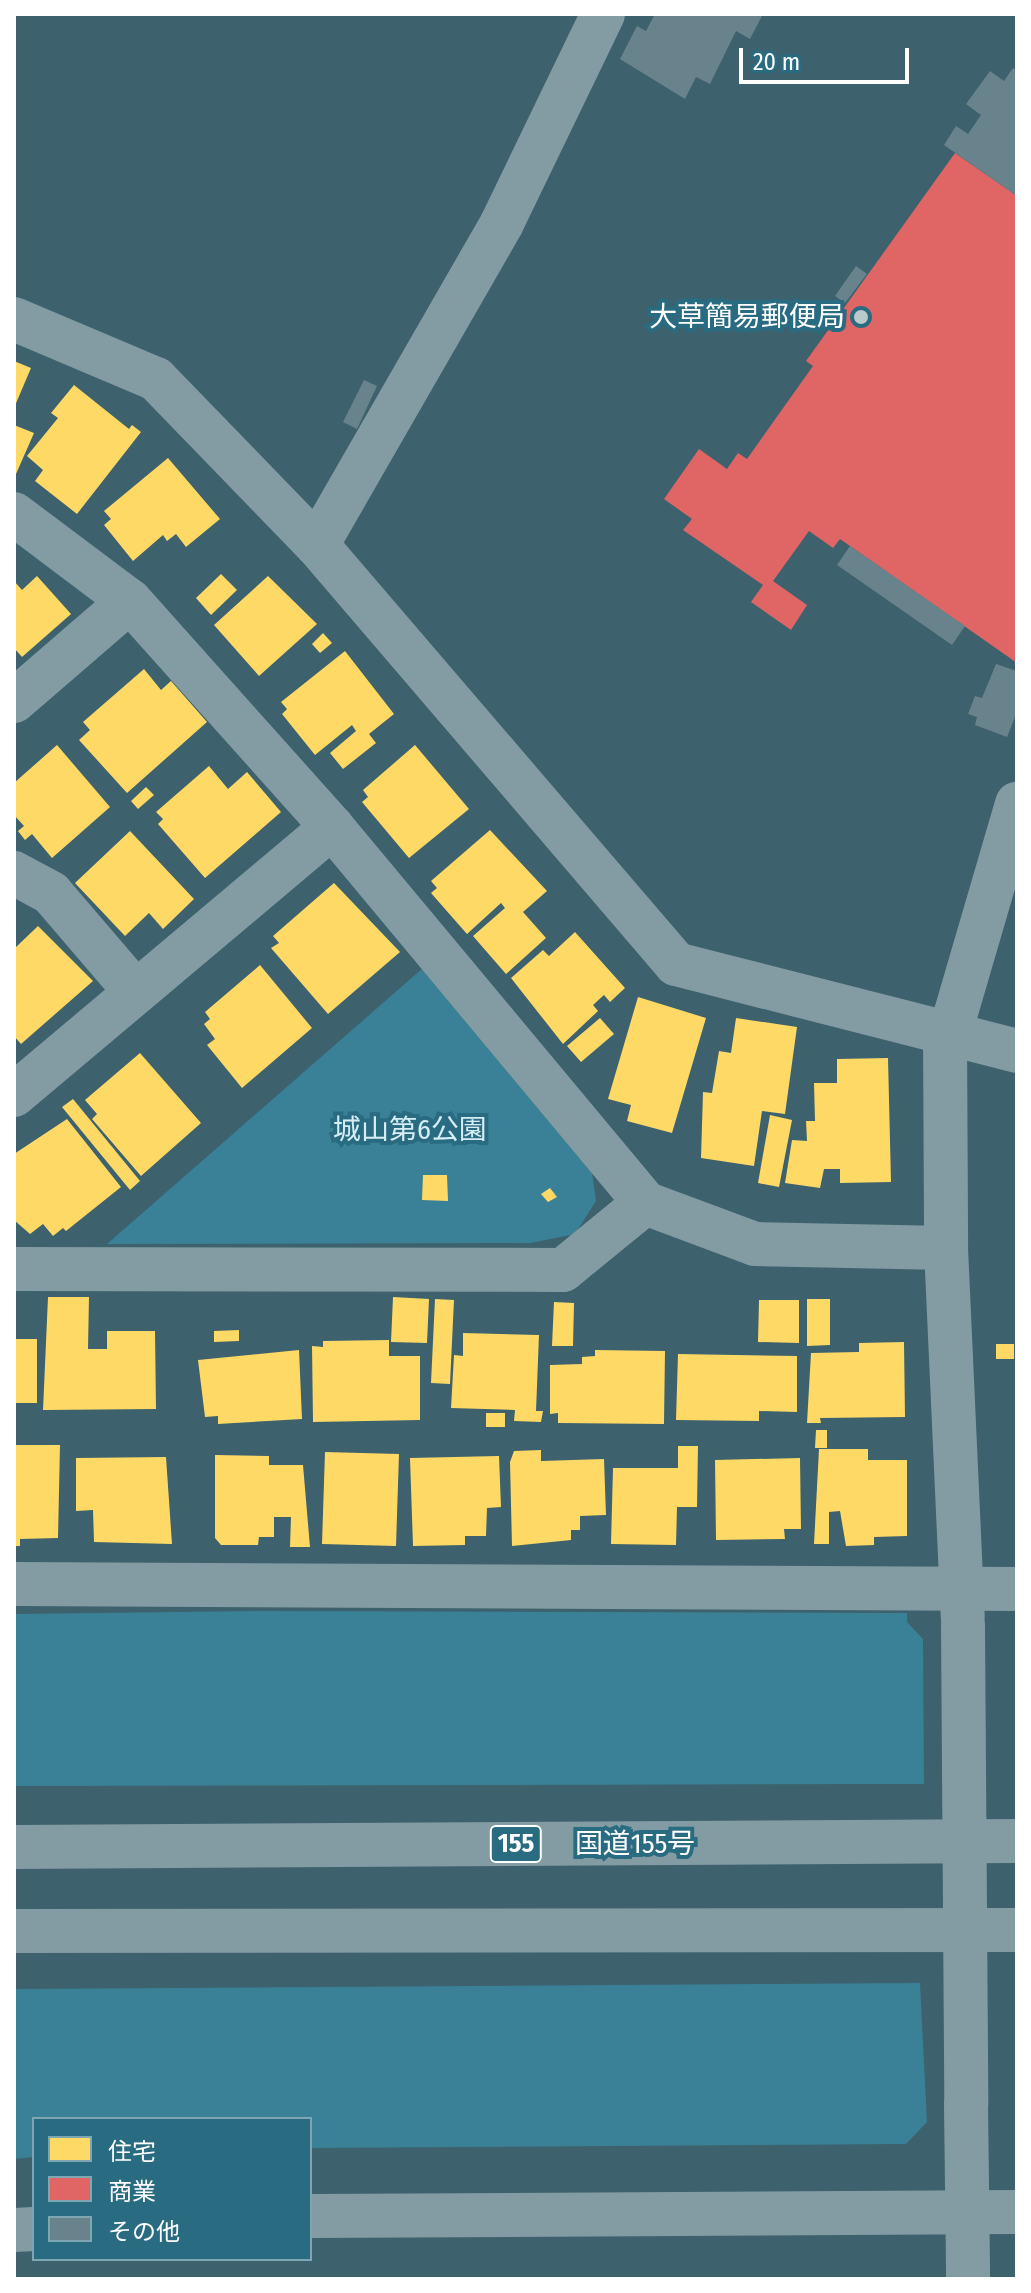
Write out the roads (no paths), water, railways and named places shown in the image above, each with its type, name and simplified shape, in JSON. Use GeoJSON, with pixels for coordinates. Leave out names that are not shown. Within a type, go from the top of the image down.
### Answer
{"type":"FeatureCollection","features":[{"type":"Feature","properties":{"kind":"highway","name":"国道155号"},"geometry":{"type":"LineString","coordinates":[[14,1847],[1017,1841]]}},
{"type":"Feature","properties":{"kind":"highway"},"geometry":{"type":"LineString","coordinates":[[14,1931],[1017,1930]]}},
{"type":"Feature","properties":{"kind":"street"},"geometry":{"type":"LineString","coordinates":[[317,545],[502,223],[603,14]]}},
{"type":"Feature","properties":{"kind":"street"},"geometry":{"type":"LineString","coordinates":[[14,319],[156,379],[317,545],[676,964],[1017,1051]]}},
{"type":"Feature","properties":{"kind":"street"},"geometry":{"type":"LineString","coordinates":[[14,514],[130,601],[332,827],[645,1203],[755,1244],[946,1248]]}},
{"type":"Feature","properties":{"kind":"street"},"geometry":{"type":"LineString","coordinates":[[14,701],[130,601]]}},
{"type":"Feature","properties":{"kind":"street"},"geometry":{"type":"LineString","coordinates":[[968,2279],[962,1606],[946,1248],[947,1032],[1017,804]]}},
{"type":"Feature","properties":{"kind":"street"},"geometry":{"type":"LineString","coordinates":[[14,1095],[332,827]]}},
{"type":"Feature","properties":{"kind":"street"},"geometry":{"type":"LineString","coordinates":[[14,873],[51,893],[136,992]]}},
{"type":"Feature","properties":{"kind":"street"},"geometry":{"type":"LineString","coordinates":[[14,1269],[563,1270],[645,1203]]}},
{"type":"Feature","properties":{"kind":"street"},"geometry":{"type":"LineString","coordinates":[[14,1584],[962,1606],[1017,1589]]}},
{"type":"Feature","properties":{"kind":"street"},"geometry":{"type":"LineString","coordinates":[[312,2216],[1017,2212]]}},
{"type":"Feature","properties":{"kind":"place","name":"大草簡易郵便局"},"geometry":{"type":"Point","coordinates":[861,317]}},
{"type":"Feature","properties":{"kind":"park label","name":"城山第6公園"},"geometry":{"type":"Point","coordinates":[410,1130]}}]}
